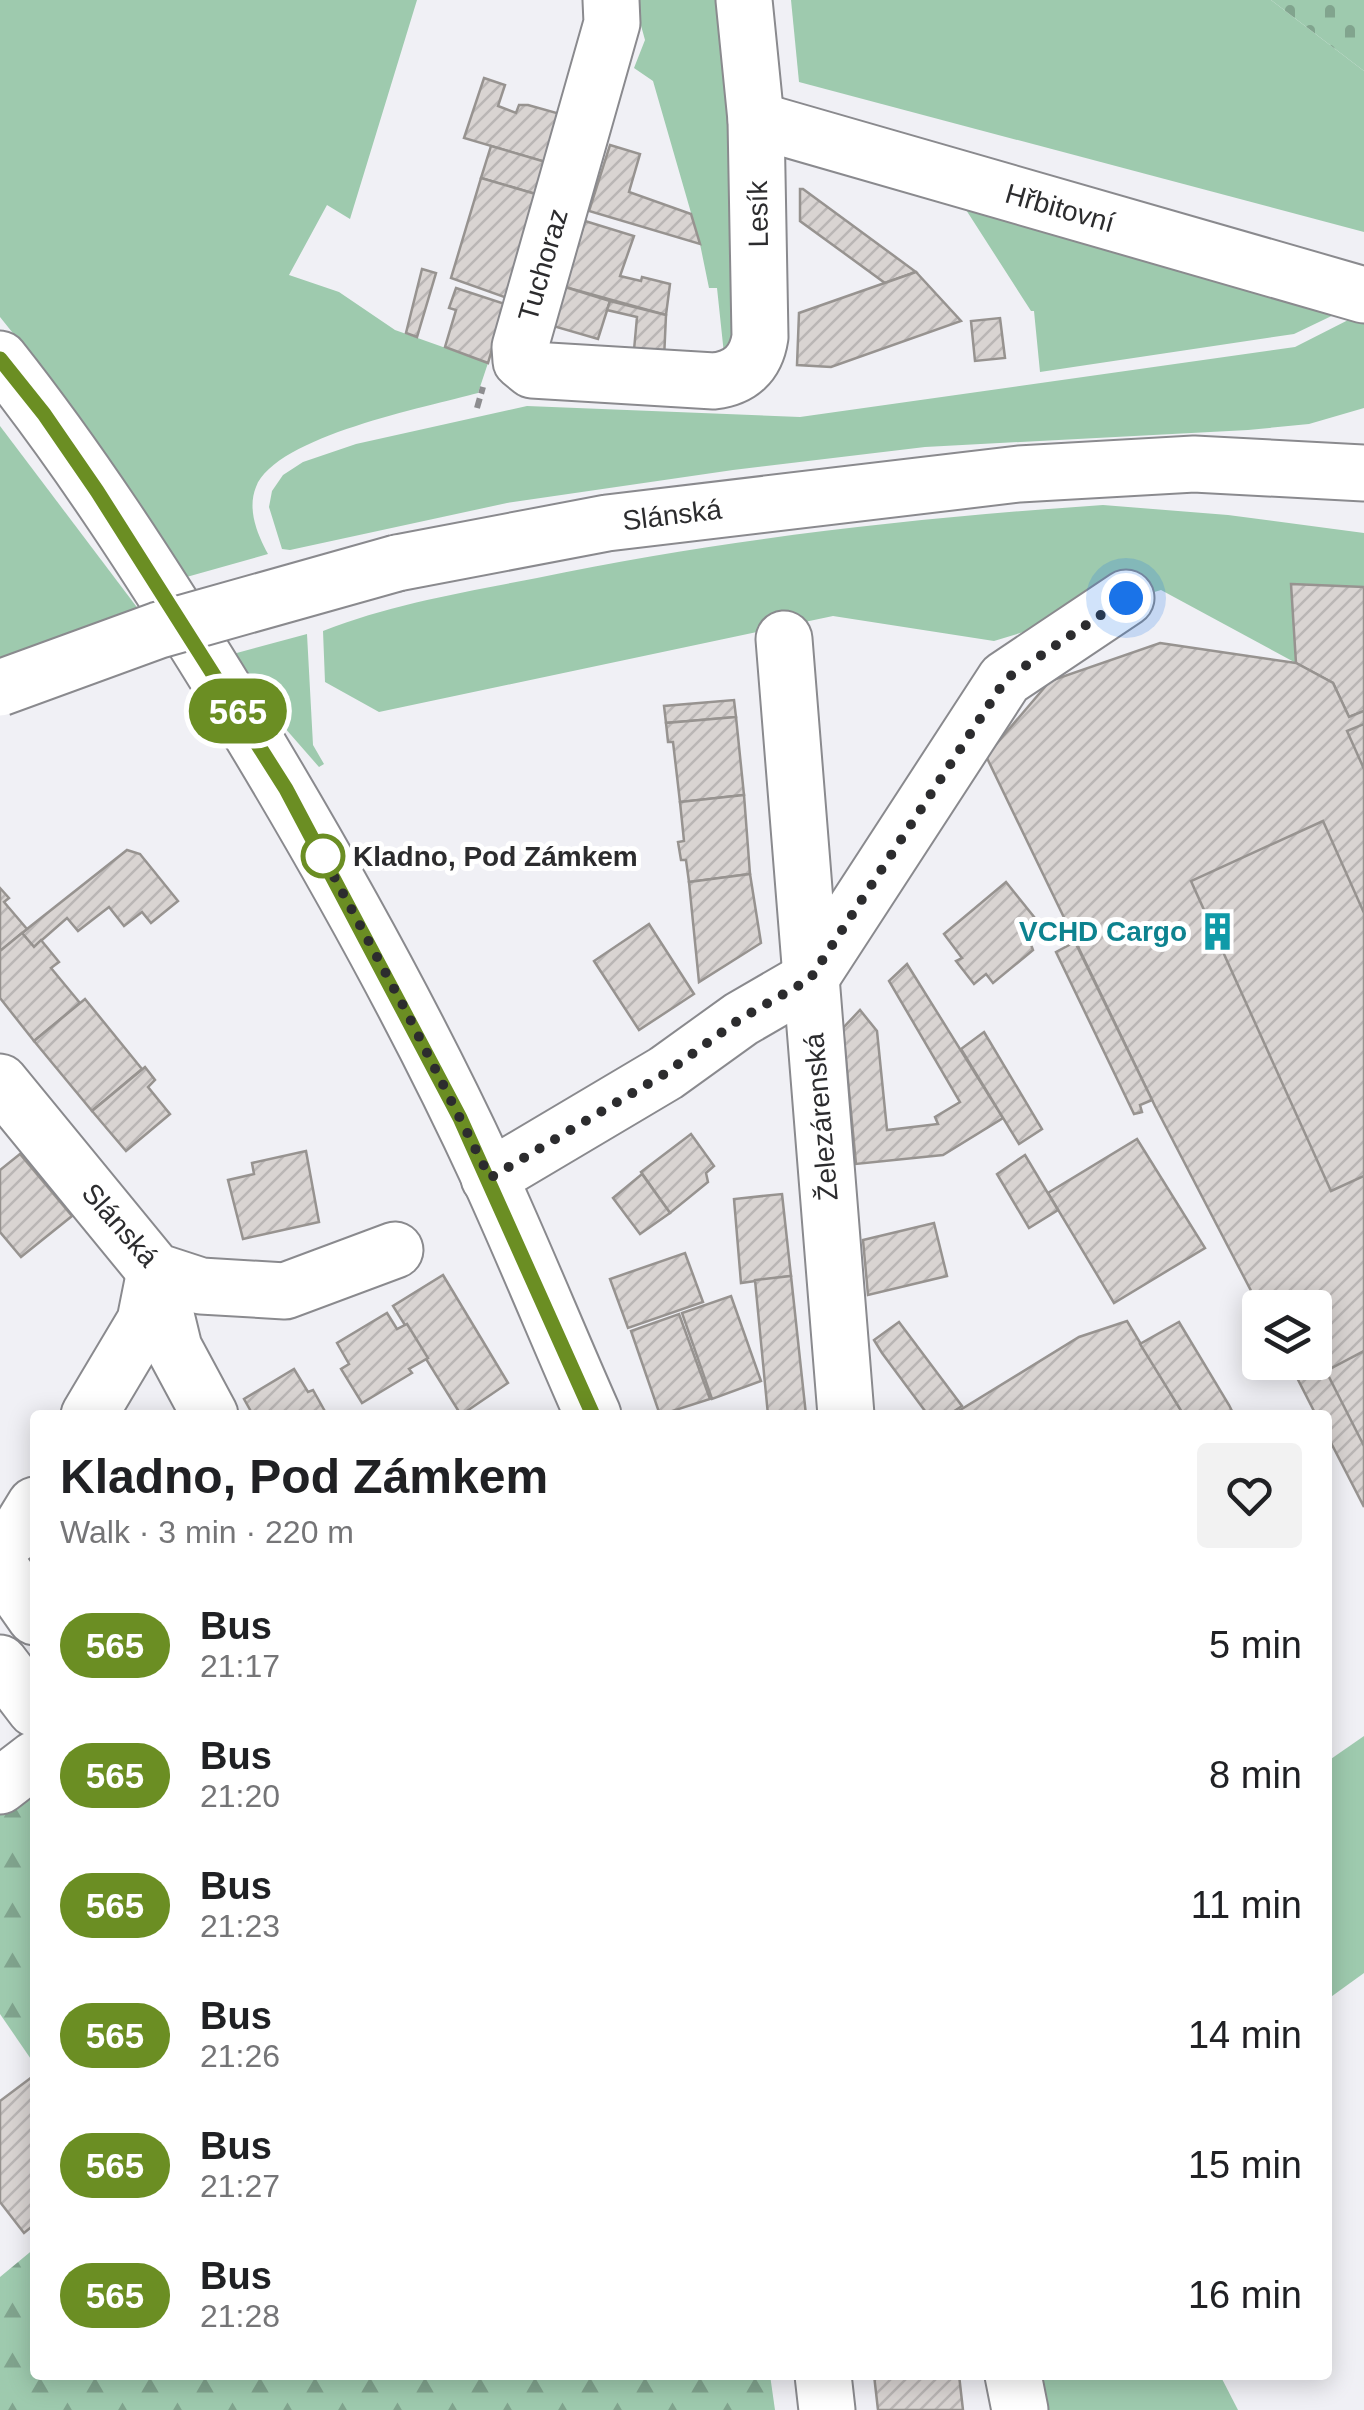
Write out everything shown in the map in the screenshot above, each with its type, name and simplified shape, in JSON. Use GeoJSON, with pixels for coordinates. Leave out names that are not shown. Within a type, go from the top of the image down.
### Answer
{"type":"FeatureCollection","features":[{"type":"Feature","properties":{"kind":"street","name":"Tuchoraz"},"geometry":{"type":"LineString","coordinates":[[612,0],[612,23],[519,354],[532,370],[693,381]]}},
{"type":"Feature","properties":{"kind":"street","name":"Lesík"},"geometry":{"type":"LineString","coordinates":[[693,381],[737,376],[758,349],[756,120],[744,0]]}},
{"type":"Feature","properties":{"kind":"street","name":"Hřbitovní"},"geometry":{"type":"LineString","coordinates":[[756,120],[1364,295]]}},
{"type":"Feature","properties":{"kind":"street"},"geometry":{"type":"LineString","coordinates":[[0,359],[44,414],[116,520],[286,789],[406,1011],[490,1178],[591,1410]]}},
{"type":"Feature","properties":{"kind":"street","name":"Slánská"},"geometry":{"type":"LineString","coordinates":[[0,688],[159,630],[397,563],[607,522],[1019,474],[1194,464],[1364,473]]}},
{"type":"Feature","properties":{"kind":"street"},"geometry":{"type":"LineString","coordinates":[[490,1178],[678,1066],[740,1019],[810,979],[1006,679],[1126,598]]}},
{"type":"Feature","properties":{"kind":"street","name":"Železárenská"},"geometry":{"type":"LineString","coordinates":[[784,639],[846,1410]]}},
{"type":"Feature","properties":{"kind":"street","name":"Slánská"},"geometry":{"type":"LineString","coordinates":[[0,1082],[156,1272],[201,1286],[285,1291],[396,1250]]}},
{"type":"Feature","properties":{"kind":"street"},"geometry":{"type":"LineString","coordinates":[[92,1410],[145,1321],[156,1272]]}},
{"type":"Feature","properties":{"kind":"street"},"geometry":{"type":"LineString","coordinates":[[156,1272],[174,1348],[207,1410]]}},
{"type":"Feature","properties":{"kind":"street"},"geometry":{"type":"LineString","coordinates":[[0,1545],[20,1531],[30,1514]]}},
{"type":"Feature","properties":{"kind":"street"},"geometry":{"type":"LineString","coordinates":[[0,1566],[30,1610]]}},
{"type":"Feature","properties":{"kind":"street"},"geometry":{"type":"LineString","coordinates":[[0,1662],[30,1702]]}},
{"type":"Feature","properties":{"kind":"street"},"geometry":{"type":"LineString","coordinates":[[0,1786],[30,1763]]}},
{"type":"Feature","properties":{"kind":"street"},"geometry":{"type":"LineString","coordinates":[[824,2380],[827,2410]]}},
{"type":"Feature","properties":{"kind":"street"},"geometry":{"type":"LineString","coordinates":[[1013,2380],[1020,2410]]}},
{"type":"Feature","properties":{"kind":"green space"},"geometry":{"type":"Polygon","coordinates":[[[0,0],[417,0],[350,219],[327,205],[289,275],[339,292],[395,330],[488,363],[478,393],[355,426],[292,453],[269,469],[253,495],[254,521],[268,554],[183,578],[32,357],[0,317],[0,0]]]}},
{"type":"Feature","properties":{"kind":"green space"},"geometry":{"type":"Polygon","coordinates":[[[634,0],[721,0],[738,333],[724,354],[717,288],[709,288],[653,81],[634,68],[645,40],[634,0]]]}},
{"type":"Feature","properties":{"kind":"green space"},"geometry":{"type":"Polygon","coordinates":[[[791,0],[1271,0],[1364,71],[1364,232],[799,82],[791,0]]]}},
{"type":"Feature","properties":{"kind":"green space"},"geometry":{"type":"Polygon","coordinates":[[[1271,0],[1364,0],[1364,71],[1271,0]]]}},
{"type":"Feature","properties":{"kind":"green space"},"geometry":{"type":"Polygon","coordinates":[[[961,202],[1344,310],[1294,334],[1040,372],[1034,311],[961,202]]]}},
{"type":"Feature","properties":{"kind":"green space"},"geometry":{"type":"Polygon","coordinates":[[[1364,315],[1364,408],[1309,424],[925,447],[733,470],[507,503],[290,550],[282,549],[269,507],[272,491],[283,475],[303,462],[356,444],[527,406],[800,417],[1295,347],[1364,315]]]}},
{"type":"Feature","properties":{"kind":"green space"},"geometry":{"type":"Polygon","coordinates":[[[0,426],[139,610],[0,660],[0,426]]]}},
{"type":"Feature","properties":{"kind":"green space"},"geometry":{"type":"Polygon","coordinates":[[[1103,505],[1228,515],[1364,533],[1364,711],[1333,683],[1161,590],[994,641],[833,616],[379,712],[325,682],[323,631],[429,600],[607,564],[748,541],[960,516],[1103,505]]]}},
{"type":"Feature","properties":{"kind":"green space"},"geometry":{"type":"Polygon","coordinates":[[[307,634],[313,745],[324,764],[319,767],[270,711],[233,654],[307,634]]]}},
{"type":"Feature","properties":{"kind":"green space"},"geometry":{"type":"Polygon","coordinates":[[[1364,1736],[1364,1973],[1332,1996],[1332,1758],[1364,1736]]]}},
{"type":"Feature","properties":{"kind":"green space"},"geometry":{"type":"Polygon","coordinates":[[[30,1779],[30,2058],[0,2014],[0,1800],[30,1779]]]}},
{"type":"Feature","properties":{"kind":"green space"},"geometry":{"type":"Polygon","coordinates":[[[30,2252],[30,2380],[771,2380],[775,2410],[0,2410],[0,2277],[30,2252]]]}},
{"type":"Feature","properties":{"kind":"green space"},"geometry":{"type":"Polygon","coordinates":[[[1039,2380],[1223,2380],[1238,2410],[1044,2410],[1039,2380]]]}},
{"type":"Feature","properties":{"kind":"building"},"geometry":{"type":"Polygon","coordinates":[[[484,78],[505,85],[498,106],[516,113],[519,105],[528,105],[564,115],[549,163],[464,138],[484,78]]]}},
{"type":"Feature","properties":{"kind":"building"},"geometry":{"type":"Polygon","coordinates":[[[610,145],[640,154],[629,192],[691,214],[700,244],[589,211],[610,145]]]}},
{"type":"Feature","properties":{"kind":"building"},"geometry":{"type":"Polygon","coordinates":[[[491,146],[549,163],[539,195],[481,178],[491,146]]]}},
{"type":"Feature","properties":{"kind":"building"},"geometry":{"type":"Polygon","coordinates":[[[481,178],[539,195],[507,298],[451,278],[481,178]]]}},
{"type":"Feature","properties":{"kind":"building"},"geometry":{"type":"Polygon","coordinates":[[[800,189],[916,272],[885,283],[800,221],[800,189]]]}},
{"type":"Feature","properties":{"kind":"building"},"geometry":{"type":"Polygon","coordinates":[[[585,221],[634,236],[620,276],[670,284],[666,315],[565,287],[585,221]]]}},
{"type":"Feature","properties":{"kind":"building"},"geometry":{"type":"Polygon","coordinates":[[[422,269],[436,273],[417,337],[406,333],[422,269]]]}},
{"type":"Feature","properties":{"kind":"building"},"geometry":{"type":"Polygon","coordinates":[[[916,272],[961,321],[831,367],[797,365],[799,313],[916,272]]]}},
{"type":"Feature","properties":{"kind":"building"},"geometry":{"type":"Polygon","coordinates":[[[565,287],[610,301],[598,339],[553,326],[565,287]]]}},
{"type":"Feature","properties":{"kind":"building"},"geometry":{"type":"Polygon","coordinates":[[[456,288],[505,304],[488,363],[445,347],[456,310],[449,308],[456,288]]]}},
{"type":"Feature","properties":{"kind":"building"},"geometry":{"type":"Polygon","coordinates":[[[610,301],[666,315],[664,359],[634,350],[637,317],[607,310],[610,301]]]}},
{"type":"Feature","properties":{"kind":"building"},"geometry":{"type":"Polygon","coordinates":[[[1000,318],[1005,358],[975,361],[971,321],[1000,318]]]}},
{"type":"Feature","properties":{"kind":"building"},"geometry":{"type":"Polygon","coordinates":[[[1291,584],[1364,587],[1364,711],[1349,717],[1333,683],[1296,663],[1291,584]]]}},
{"type":"Feature","properties":{"kind":"building","name":"VCHD Cargo"},"geometry":{"type":"Polygon","coordinates":[[[1160,643],[1296,663],[1333,683],[1349,717],[1364,711],[1364,1507],[1332,1445],[1332,1410],[1313,1410],[1298,1380],[1332,1380],[1332,1290],[1251,1290],[1155,1106],[986,756],[1050,681],[1160,643]]]}},
{"type":"Feature","properties":{"kind":"building"},"geometry":{"type":"Polygon","coordinates":[[[734,700],[736,717],[666,723],[664,706],[734,700]]]}},
{"type":"Feature","properties":{"kind":"building"},"geometry":{"type":"Polygon","coordinates":[[[736,717],[744,795],[680,802],[673,742],[668,742],[666,723],[736,717]]]}},
{"type":"Feature","properties":{"kind":"building"},"geometry":{"type":"Polygon","coordinates":[[[1364,724],[1364,769],[1347,731],[1364,724]]]}},
{"type":"Feature","properties":{"kind":"building"},"geometry":{"type":"Polygon","coordinates":[[[744,795],[750,874],[689,882],[678,842],[684,841],[680,802],[744,795]]]}},
{"type":"Feature","properties":{"kind":"building"},"geometry":{"type":"Polygon","coordinates":[[[1323,821],[1364,913],[1364,1176],[1331,1191],[1191,881],[1323,821]]]}},
{"type":"Feature","properties":{"kind":"building"},"geometry":{"type":"Polygon","coordinates":[[[127,850],[140,854],[178,901],[151,923],[142,912],[124,926],[109,907],[78,931],[67,918],[34,947],[22,933],[127,850]]]}},
{"type":"Feature","properties":{"kind":"building"},"geometry":{"type":"Polygon","coordinates":[[[750,874],[761,943],[699,982],[689,882],[750,874]]]}},
{"type":"Feature","properties":{"kind":"building"},"geometry":{"type":"Polygon","coordinates":[[[1006,882],[1043,928],[1029,939],[1033,950],[993,983],[986,974],[974,984],[956,961],[962,958],[944,934],[1006,882]]]}},
{"type":"Feature","properties":{"kind":"building"},"geometry":{"type":"Polygon","coordinates":[[[0,888],[9,898],[4,902],[27,929],[0,951],[0,888]]]}},
{"type":"Feature","properties":{"kind":"building"},"geometry":{"type":"Polygon","coordinates":[[[649,924],[694,994],[639,1030],[594,961],[649,924]]]}},
{"type":"Feature","properties":{"kind":"building"},"geometry":{"type":"Polygon","coordinates":[[[22,933],[34,947],[41,940],[59,962],[51,968],[80,1003],[34,1041],[0,998],[0,951],[22,933]]]}},
{"type":"Feature","properties":{"kind":"building"},"geometry":{"type":"Polygon","coordinates":[[[1075,942],[1152,1100],[1140,1105],[1142,1112],[1134,1114],[1056,952],[1075,942]]]}},
{"type":"Feature","properties":{"kind":"building"},"geometry":{"type":"Polygon","coordinates":[[[907,964],[1003,1118],[943,1155],[856,1164],[843,1028],[860,1010],[877,1031],[887,1130],[938,1124],[935,1117],[960,1102],[889,981],[907,964]]]}},
{"type":"Feature","properties":{"kind":"building"},"geometry":{"type":"Polygon","coordinates":[[[85,999],[142,1069],[92,1111],[34,1041],[85,999]]]}},
{"type":"Feature","properties":{"kind":"building"},"geometry":{"type":"Polygon","coordinates":[[[984,1032],[1042,1129],[1019,1144],[961,1049],[984,1032]]]}},
{"type":"Feature","properties":{"kind":"building"},"geometry":{"type":"Polygon","coordinates":[[[145,1067],[155,1080],[148,1087],[170,1114],[126,1151],[92,1111],[145,1067]]]}},
{"type":"Feature","properties":{"kind":"building"},"geometry":{"type":"Polygon","coordinates":[[[691,1134],[714,1166],[706,1173],[708,1182],[670,1213],[641,1172],[691,1134]]]}},
{"type":"Feature","properties":{"kind":"building"},"geometry":{"type":"Polygon","coordinates":[[[1137,1139],[1205,1248],[1114,1303],[1048,1193],[1137,1139]]]}},
{"type":"Feature","properties":{"kind":"building"},"geometry":{"type":"Polygon","coordinates":[[[306,1151],[319,1222],[243,1239],[228,1180],[254,1174],[252,1163],[306,1151]]]}},
{"type":"Feature","properties":{"kind":"building"},"geometry":{"type":"Polygon","coordinates":[[[20,1154],[72,1216],[21,1257],[0,1232],[0,1170],[20,1154]]]}},
{"type":"Feature","properties":{"kind":"building"},"geometry":{"type":"Polygon","coordinates":[[[1025,1155],[1058,1210],[1029,1228],[997,1174],[1025,1155]]]}},
{"type":"Feature","properties":{"kind":"building"},"geometry":{"type":"Polygon","coordinates":[[[642,1174],[670,1213],[640,1234],[613,1198],[642,1174]]]}},
{"type":"Feature","properties":{"kind":"building"},"geometry":{"type":"Polygon","coordinates":[[[782,1194],[791,1276],[741,1283],[734,1199],[782,1194]]]}},
{"type":"Feature","properties":{"kind":"building"},"geometry":{"type":"Polygon","coordinates":[[[934,1223],[947,1276],[868,1295],[863,1240],[934,1223]]]}},
{"type":"Feature","properties":{"kind":"building"},"geometry":{"type":"Polygon","coordinates":[[[685,1253],[703,1302],[628,1328],[610,1279],[685,1253]]]}},
{"type":"Feature","properties":{"kind":"building"},"geometry":{"type":"Polygon","coordinates":[[[443,1275],[508,1383],[468,1410],[458,1410],[393,1306],[443,1275]]]}},
{"type":"Feature","properties":{"kind":"building"},"geometry":{"type":"Polygon","coordinates":[[[791,1276],[805,1410],[768,1410],[755,1280],[791,1276]]]}},
{"type":"Feature","properties":{"kind":"building"},"geometry":{"type":"Polygon","coordinates":[[[731,1296],[761,1381],[712,1399],[682,1313],[731,1296]]]}},
{"type":"Feature","properties":{"kind":"building"},"geometry":{"type":"Polygon","coordinates":[[[387,1313],[397,1329],[407,1324],[428,1358],[409,1369],[412,1373],[362,1403],[341,1369],[349,1364],[337,1343],[387,1313]]]}},
{"type":"Feature","properties":{"kind":"building"},"geometry":{"type":"Polygon","coordinates":[[[679,1314],[710,1399],[676,1410],[658,1410],[631,1331],[679,1314]]]}},
{"type":"Feature","properties":{"kind":"building"},"geometry":{"type":"Polygon","coordinates":[[[1127,1321],[1181,1410],[960,1410],[1079,1337],[1127,1321]]]}},
{"type":"Feature","properties":{"kind":"building"},"geometry":{"type":"Polygon","coordinates":[[[899,1322],[962,1406],[956,1410],[924,1410],[874,1340],[899,1322]]]}},
{"type":"Feature","properties":{"kind":"building"},"geometry":{"type":"Polygon","coordinates":[[[1179,1322],[1232,1410],[1181,1410],[1140,1344],[1179,1322]]]}},
{"type":"Feature","properties":{"kind":"building"},"geometry":{"type":"Polygon","coordinates":[[[1364,1351],[1364,1446],[1331,1380],[1332,1368],[1364,1351]]]}},
{"type":"Feature","properties":{"kind":"building"},"geometry":{"type":"Polygon","coordinates":[[[294,1369],[324,1410],[250,1410],[244,1399],[294,1369]]]}},
{"type":"Feature","properties":{"kind":"building"},"geometry":{"type":"Polygon","coordinates":[[[30,2078],[30,2228],[24,2233],[0,2202],[0,2101],[30,2078]]]}},
{"type":"Feature","properties":{"kind":"building"},"geometry":{"type":"Polygon","coordinates":[[[875,2380],[960,2380],[963,2410],[878,2410],[875,2380]]]}},
{"type":"Feature","properties":{"kind":"bus line","name":"565"},"geometry":{"type":"LineString","coordinates":[[0,359],[97,491],[286,789],[406,1011],[490,1178],[591,1410]]}},
{"type":"Feature","properties":{"kind":"place","name":"Kladno, Pod Zámkem"},"geometry":{"type":"Point","coordinates":[323,856]}},
{"type":"Feature","properties":{"kind":"place","name":"VCHD Cargo"},"geometry":{"type":"Point","coordinates":[1217,931]}},
{"type":"Feature","properties":{"kind":"route"},"geometry":{"type":"LineString","coordinates":[[323,856],[316,843],[490,1178],[666,1073],[740,1019],[810,979],[1006,679],[1126,598]]}}]}
